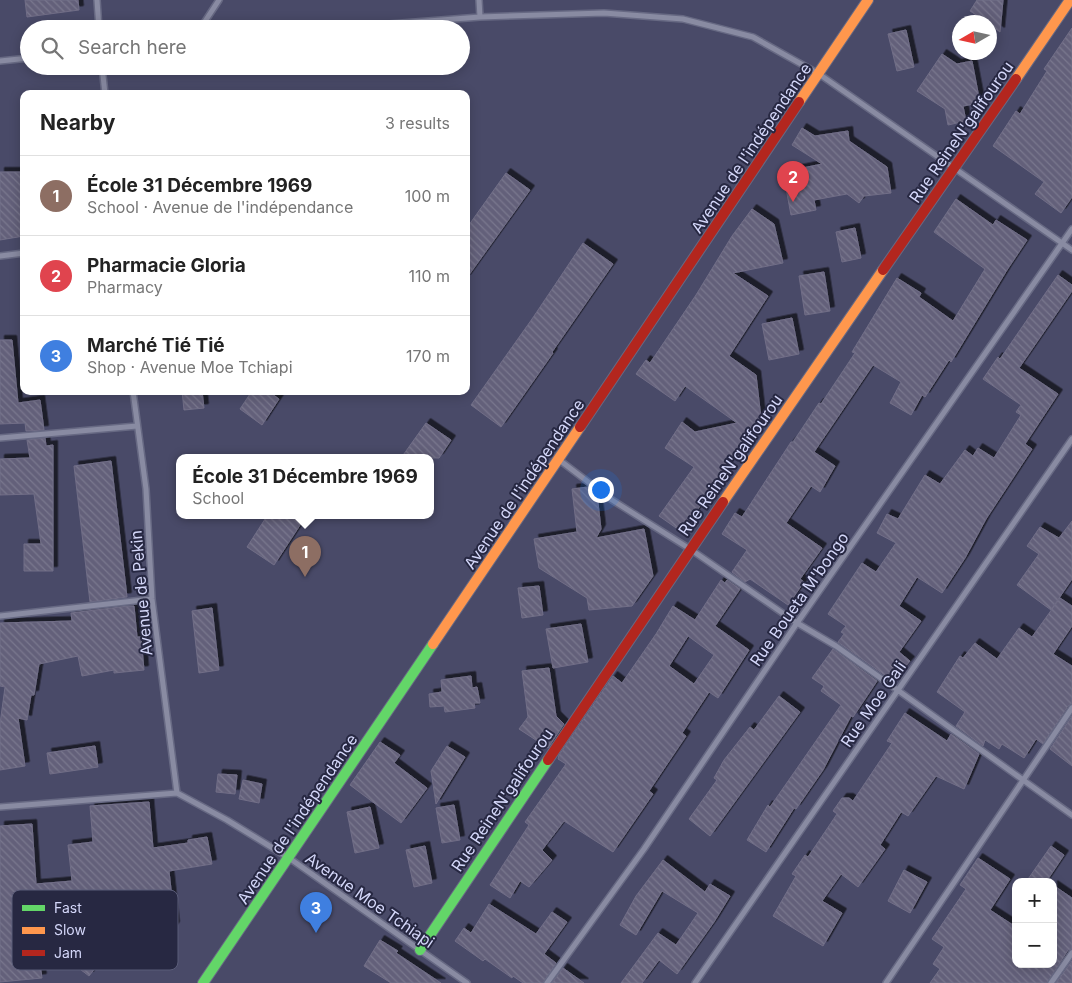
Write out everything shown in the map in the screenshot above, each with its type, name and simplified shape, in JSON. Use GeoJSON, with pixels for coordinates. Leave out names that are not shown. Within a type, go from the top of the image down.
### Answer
{"type":"FeatureCollection","features":[{"type":"Feature","properties":{"kind":"street"},"geometry":{"type":"LineString","coordinates":[[97,0],[98,20]]}},
{"type":"Feature","properties":{"kind":"street"},"geometry":{"type":"LineString","coordinates":[[206,20],[220,0]]}},
{"type":"Feature","properties":{"kind":"street"},"geometry":{"type":"LineString","coordinates":[[479,0],[480,18]]}},
{"type":"Feature","properties":{"kind":"street","name":"Avenue de l'indépendance"},"geometry":{"type":"LineString","coordinates":[[203,983],[868,0]]}},
{"type":"Feature","properties":{"kind":"street","name":"Rue ReineN'galifourou"},"geometry":{"type":"LineString","coordinates":[[420,950],[690,550],[1070,0]]}},
{"type":"Feature","properties":{"kind":"street"},"geometry":{"type":"LineString","coordinates":[[452,20],[604,13],[683,18],[753,38],[819,74],[1072,250]]}},
{"type":"Feature","properties":{"kind":"street"},"geometry":{"type":"LineString","coordinates":[[0,61],[20,59]]}},
{"type":"Feature","properties":{"kind":"street"},"geometry":{"type":"LineString","coordinates":[[103,75],[105,90]]}},
{"type":"Feature","properties":{"kind":"street","name":"Rue Boueta M'bongo"},"geometry":{"type":"LineString","coordinates":[[547,983],[644,849],[796,623],[1072,229]]}},
{"type":"Feature","properties":{"kind":"street"},"geometry":{"type":"LineString","coordinates":[[0,256],[20,254]]}},
{"type":"Feature","properties":{"kind":"street","name":"Avenue de Pekin"},"geometry":{"type":"LineString","coordinates":[[133,395],[146,489],[152,599],[177,793]]}},
{"type":"Feature","properties":{"kind":"street"},"geometry":{"type":"LineString","coordinates":[[0,438],[137,426]]}},
{"type":"Feature","properties":{"kind":"street","name":"Rue Moe Gali"},"geometry":{"type":"LineString","coordinates":[[695,983],[1072,439]]}},
{"type":"Feature","properties":{"kind":"street"},"geometry":{"type":"LineString","coordinates":[[558,459],[612,500],[690,550],[796,623],[836,646],[1072,815]]}},
{"type":"Feature","properties":{"kind":"street"},"geometry":{"type":"LineString","coordinates":[[0,616],[152,599]]}},
{"type":"Feature","properties":{"kind":"street"},"geometry":{"type":"LineString","coordinates":[[886,983],[1072,708]]}},
{"type":"Feature","properties":{"kind":"street"},"geometry":{"type":"LineString","coordinates":[[0,807],[177,793]]}},
{"type":"Feature","properties":{"kind":"street","name":"Avenue Moe Tchiapi"},"geometry":{"type":"LineString","coordinates":[[177,793],[227,820],[289,858],[467,983]]}},
{"type":"Feature","properties":{"kind":"street"},"geometry":{"type":"LineString","coordinates":[[1052,983],[1072,953]]}},
{"type":"Feature","properties":{"kind":"building"},"geometry":{"type":"Polygon","coordinates":[[[25,0],[78,0],[79,10],[27,17],[25,0]]]}},
{"type":"Feature","properties":{"kind":"building"},"geometry":{"type":"Polygon","coordinates":[[[977,0],[1003,0],[1000,32],[997,30],[997,15],[976,15],[970,11],[977,0]]]}},
{"type":"Feature","properties":{"kind":"building"},"geometry":{"type":"Polygon","coordinates":[[[1072,28],[1072,197],[1061,213],[1035,194],[1044,182],[993,146],[1016,111],[1020,114],[1047,71],[1044,69],[1072,28]]]}},
{"type":"Feature","properties":{"kind":"building"},"geometry":{"type":"Polygon","coordinates":[[[906,30],[914,67],[897,71],[888,34],[906,30]]]}},
{"type":"Feature","properties":{"kind":"building"},"geometry":{"type":"Polygon","coordinates":[[[942,54],[957,64],[972,61],[980,103],[963,106],[966,121],[948,125],[945,109],[917,91],[942,54]]]}},
{"type":"Feature","properties":{"kind":"building"},"geometry":{"type":"Polygon","coordinates":[[[802,128],[815,136],[848,131],[849,141],[887,167],[891,193],[864,196],[859,203],[847,194],[814,200],[816,210],[791,215],[783,172],[822,164],[792,145],[802,128]]]}},
{"type":"Feature","properties":{"kind":"building"},"geometry":{"type":"Polygon","coordinates":[[[0,172],[20,172],[20,237],[0,240],[0,172]]]}},
{"type":"Feature","properties":{"kind":"building"},"geometry":{"type":"Polygon","coordinates":[[[506,173],[530,190],[470,273],[470,223],[506,173]]]}},
{"type":"Feature","properties":{"kind":"building"},"geometry":{"type":"Polygon","coordinates":[[[956,199],[993,225],[996,220],[1027,240],[951,362],[949,360],[925,397],[922,395],[911,415],[890,403],[901,382],[873,365],[814,452],[835,466],[820,492],[811,486],[786,523],[822,548],[800,579],[804,582],[788,605],[750,579],[745,582],[732,572],[747,550],[722,534],[735,513],[742,517],[791,442],[793,442],[819,403],[821,404],[855,353],[852,352],[897,278],[921,293],[919,297],[953,321],[985,269],[934,232],[956,199]]]}},
{"type":"Feature","properties":{"kind":"building"},"geometry":{"type":"Polygon","coordinates":[[[752,209],[774,224],[783,263],[733,273],[768,296],[729,356],[756,375],[761,418],[682,532],[659,516],[694,467],[665,448],[682,422],[695,432],[737,423],[685,386],[675,401],[636,374],[646,360],[650,363],[696,295],[732,236],[752,209]]]}},
{"type":"Feature","properties":{"kind":"building"},"geometry":{"type":"Polygon","coordinates":[[[855,228],[861,258],[842,262],[836,232],[855,228]]]}},
{"type":"Feature","properties":{"kind":"building"},"geometry":{"type":"Polygon","coordinates":[[[583,243],[613,264],[501,427],[471,405],[583,243]]]}},
{"type":"Feature","properties":{"kind":"building"},"geometry":{"type":"Polygon","coordinates":[[[824,272],[830,311],[805,315],[799,276],[824,272]]]}},
{"type":"Feature","properties":{"kind":"building"},"geometry":{"type":"Polygon","coordinates":[[[1058,275],[1072,285],[1072,291],[1019,368],[1058,394],[1025,444],[1032,449],[986,519],[965,558],[942,593],[917,577],[899,606],[921,621],[899,652],[910,661],[893,681],[838,642],[844,634],[841,632],[846,626],[828,614],[862,563],[876,572],[896,543],[877,533],[887,514],[898,519],[925,475],[940,484],[965,450],[973,456],[978,448],[994,458],[1021,415],[1016,412],[1021,405],[983,379],[998,357],[1000,359],[1058,275]]]}},
{"type":"Feature","properties":{"kind":"building"},"geometry":{"type":"Polygon","coordinates":[[[792,318],[799,354],[769,360],[762,324],[792,318]]]}},
{"type":"Feature","properties":{"kind":"building"},"geometry":{"type":"Polygon","coordinates":[[[0,340],[12,340],[18,403],[40,400],[44,430],[26,431],[25,423],[0,424],[0,340]]]}},
{"type":"Feature","properties":{"kind":"building"},"geometry":{"type":"Polygon","coordinates":[[[182,395],[202,395],[204,408],[184,410],[182,395]]]}},
{"type":"Feature","properties":{"kind":"building"},"geometry":{"type":"Polygon","coordinates":[[[249,395],[274,395],[279,399],[262,425],[240,409],[249,395]]]}},
{"type":"Feature","properties":{"kind":"building"},"geometry":{"type":"Polygon","coordinates":[[[426,423],[451,440],[439,458],[434,458],[434,454],[404,454],[426,423]]]}},
{"type":"Feature","properties":{"kind":"building"},"geometry":{"type":"Polygon","coordinates":[[[45,438],[46,446],[53,445],[53,571],[24,571],[24,544],[41,544],[34,494],[0,495],[0,459],[30,458],[27,440],[45,438]]]}},
{"type":"Feature","properties":{"kind":"building"},"geometry":{"type":"Polygon","coordinates":[[[111,461],[127,597],[90,602],[74,466],[111,461]]]}},
{"type":"Feature","properties":{"kind":"building"},"geometry":{"type":"Polygon","coordinates":[[[588,487],[597,494],[601,529],[596,538],[644,529],[653,576],[632,606],[589,610],[587,598],[539,568],[534,539],[577,532],[572,489],[588,487]]]}},
{"type":"Feature","properties":{"kind":"building"},"geometry":{"type":"Polygon","coordinates":[[[265,519],[304,519],[274,565],[247,547],[265,519]]]}},
{"type":"Feature","properties":{"kind":"building"},"geometry":{"type":"Polygon","coordinates":[[[1072,521],[1072,579],[1051,610],[1017,585],[1039,554],[1027,546],[1040,527],[1059,538],[1072,521]]]}},
{"type":"Feature","properties":{"kind":"building"},"geometry":{"type":"Polygon","coordinates":[[[721,580],[725,583],[727,580],[740,589],[715,626],[749,650],[718,698],[709,692],[682,733],[686,736],[649,791],[653,794],[613,852],[564,821],[542,850],[552,860],[529,887],[520,881],[510,898],[490,885],[529,825],[525,822],[566,764],[558,759],[559,755],[613,676],[622,683],[673,606],[695,620],[721,580]],[[688,636],[669,666],[694,684],[714,655],[688,636]]]}},
{"type":"Feature","properties":{"kind":"building"},"geometry":{"type":"Polygon","coordinates":[[[539,586],[543,615],[522,618],[518,588],[539,586]]]}},
{"type":"Feature","properties":{"kind":"building"},"geometry":{"type":"Polygon","coordinates":[[[1060,598],[1072,606],[1072,626],[1053,654],[1072,666],[1072,704],[1068,706],[1043,744],[1036,739],[1024,758],[1002,744],[999,749],[985,740],[983,746],[956,726],[965,712],[937,692],[960,656],[963,658],[975,643],[997,659],[1019,628],[1032,637],[1060,598]]]}},
{"type":"Feature","properties":{"kind":"building"},"geometry":{"type":"Polygon","coordinates":[[[134,606],[137,637],[141,637],[144,670],[114,673],[114,670],[82,676],[78,656],[39,664],[34,695],[31,695],[27,720],[18,718],[25,766],[0,770],[0,724],[5,687],[0,686],[0,623],[72,621],[71,613],[134,606]]]}},
{"type":"Feature","properties":{"kind":"building"},"geometry":{"type":"Polygon","coordinates":[[[212,608],[219,670],[199,673],[192,611],[212,608]]]}},
{"type":"Feature","properties":{"kind":"building"},"geometry":{"type":"Polygon","coordinates":[[[581,624],[588,662],[553,668],[546,629],[581,624]]]}},
{"type":"Feature","properties":{"kind":"building"},"geometry":{"type":"Polygon","coordinates":[[[833,649],[877,681],[853,717],[851,716],[823,770],[796,809],[794,808],[766,852],[747,840],[768,805],[770,807],[841,705],[821,691],[824,686],[812,678],[833,649]]]}},
{"type":"Feature","properties":{"kind":"building"},"geometry":{"type":"Polygon","coordinates":[[[549,668],[556,716],[564,724],[548,748],[519,729],[528,717],[522,671],[549,668]]]}},
{"type":"Feature","properties":{"kind":"building"},"geometry":{"type":"Polygon","coordinates":[[[471,676],[472,688],[477,687],[480,703],[474,703],[475,708],[445,712],[444,706],[430,707],[429,694],[442,692],[441,680],[471,676]]]}},
{"type":"Feature","properties":{"kind":"building"},"geometry":{"type":"Polygon","coordinates":[[[779,696],[800,712],[710,836],[689,819],[717,780],[714,778],[724,760],[750,727],[754,730],[779,696]]]}},
{"type":"Feature","properties":{"kind":"building"},"geometry":{"type":"Polygon","coordinates":[[[905,713],[947,741],[951,734],[979,754],[964,789],[936,776],[908,816],[901,812],[880,845],[885,849],[858,887],[841,874],[822,901],[842,913],[823,946],[773,916],[796,876],[792,874],[805,855],[808,857],[837,814],[833,811],[842,798],[849,798],[853,801],[892,743],[887,741],[905,713]]]}},
{"type":"Feature","properties":{"kind":"building"},"geometry":{"type":"Polygon","coordinates":[[[1072,716],[1072,766],[1050,749],[1072,716]]]}},
{"type":"Feature","properties":{"kind":"building"},"geometry":{"type":"Polygon","coordinates":[[[380,742],[400,755],[394,763],[427,788],[401,823],[350,785],[380,742]]]}},
{"type":"Feature","properties":{"kind":"building"},"geometry":{"type":"Polygon","coordinates":[[[95,746],[98,767],[50,774],[47,753],[95,746]]]}},
{"type":"Feature","properties":{"kind":"building"},"geometry":{"type":"Polygon","coordinates":[[[447,746],[465,757],[436,804],[431,771],[447,746]]]}},
{"type":"Feature","properties":{"kind":"building"},"geometry":{"type":"Polygon","coordinates":[[[218,774],[237,775],[235,794],[216,792],[218,774]]]}},
{"type":"Feature","properties":{"kind":"building"},"geometry":{"type":"Polygon","coordinates":[[[243,780],[262,784],[259,803],[239,799],[243,780]]]}},
{"type":"Feature","properties":{"kind":"building"},"geometry":{"type":"Polygon","coordinates":[[[149,802],[153,848],[188,843],[188,840],[207,837],[212,864],[169,871],[171,890],[12,890],[12,970],[41,970],[42,978],[0,982],[0,826],[32,824],[36,884],[72,881],[68,845],[93,842],[90,806],[149,802]]]}},
{"type":"Feature","properties":{"kind":"building"},"geometry":{"type":"Polygon","coordinates":[[[454,805],[460,840],[442,843],[436,808],[454,805]]]}},
{"type":"Feature","properties":{"kind":"building"},"geometry":{"type":"Polygon","coordinates":[[[370,807],[379,848],[355,853],[347,812],[370,807]]]}},
{"type":"Feature","properties":{"kind":"building"},"geometry":{"type":"Polygon","coordinates":[[[425,846],[432,883],[414,887],[406,850],[425,846]]]}},
{"type":"Feature","properties":{"kind":"building"},"geometry":{"type":"Polygon","coordinates":[[[1051,846],[1064,855],[1049,878],[1029,878],[1051,846]]]}},
{"type":"Feature","properties":{"kind":"building"},"geometry":{"type":"Polygon","coordinates":[[[978,858],[1010,879],[990,910],[1012,924],[1012,968],[1057,968],[1047,983],[930,983],[940,969],[933,964],[944,947],[932,939],[966,889],[960,885],[978,858]]]}},
{"type":"Feature","properties":{"kind":"building"},"geometry":{"type":"Polygon","coordinates":[[[663,860],[705,892],[710,884],[730,896],[677,974],[659,960],[642,983],[621,983],[658,933],[676,945],[698,913],[662,891],[636,935],[620,925],[636,896],[663,860]]]}},
{"type":"Feature","properties":{"kind":"building"},"geometry":{"type":"Polygon","coordinates":[[[904,870],[927,882],[910,913],[888,901],[904,870]]]}},
{"type":"Feature","properties":{"kind":"building"},"geometry":{"type":"Polygon","coordinates":[[[1057,888],[1072,898],[1072,949],[1068,950],[1057,967],[1057,888]]]}},
{"type":"Feature","properties":{"kind":"building"},"geometry":{"type":"Polygon","coordinates":[[[489,904],[536,934],[552,912],[567,922],[544,954],[556,963],[543,983],[523,983],[513,976],[512,978],[485,959],[483,961],[455,941],[464,928],[471,933],[489,904]]]}},
{"type":"Feature","properties":{"kind":"building"},"geometry":{"type":"Polygon","coordinates":[[[380,940],[441,983],[391,983],[364,966],[380,940]]]}},
{"type":"Feature","properties":{"kind":"building"},"geometry":{"type":"Polygon","coordinates":[[[1072,961],[1072,983],[1056,983],[1072,961]]]}},
{"type":"Feature","properties":{"kind":"building"},"geometry":{"type":"Polygon","coordinates":[[[563,968],[584,983],[552,983],[563,968]]]}},
{"type":"Feature","properties":{"kind":"building"},"geometry":{"type":"Polygon","coordinates":[[[81,970],[94,970],[89,976],[81,970]]]}},
{"type":"Feature","properties":{"kind":"traffic: fast"},"geometry":{"type":"LineString","coordinates":[[203,983],[433,644]]}},
{"type":"Feature","properties":{"kind":"traffic: fast"},"geometry":{"type":"LineString","coordinates":[[420,950],[548,760]]}},
{"type":"Feature","properties":{"kind":"traffic: slow"},"geometry":{"type":"LineString","coordinates":[[799,102],[868,0]]}},
{"type":"Feature","properties":{"kind":"traffic: slow"},"geometry":{"type":"LineString","coordinates":[[1016,79],[1070,0]]}},
{"type":"Feature","properties":{"kind":"traffic: slow"},"geometry":{"type":"LineString","coordinates":[[723,502],[883,270]]}},
{"type":"Feature","properties":{"kind":"traffic: slow"},"geometry":{"type":"LineString","coordinates":[[433,644],[580,427]]}},
{"type":"Feature","properties":{"kind":"traffic: jam"},"geometry":{"type":"LineString","coordinates":[[883,270],[1016,79]]}},
{"type":"Feature","properties":{"kind":"traffic: jam"},"geometry":{"type":"LineString","coordinates":[[580,427],[799,102]]}},
{"type":"Feature","properties":{"kind":"traffic: jam"},"geometry":{"type":"LineString","coordinates":[[548,760],[723,502]]}},
{"type":"Feature","properties":{"kind":"place","name":"Pharmacie Gloria"},"geometry":{"type":"Point","coordinates":[793,202]}},
{"type":"Feature","properties":{"kind":"place","name":"École 31 Décembre 1969"},"geometry":{"type":"Point","coordinates":[305,577]}},
{"type":"Feature","properties":{"kind":"place","name":"Marché Tié Tié"},"geometry":{"type":"Point","coordinates":[316,933]}}]}
